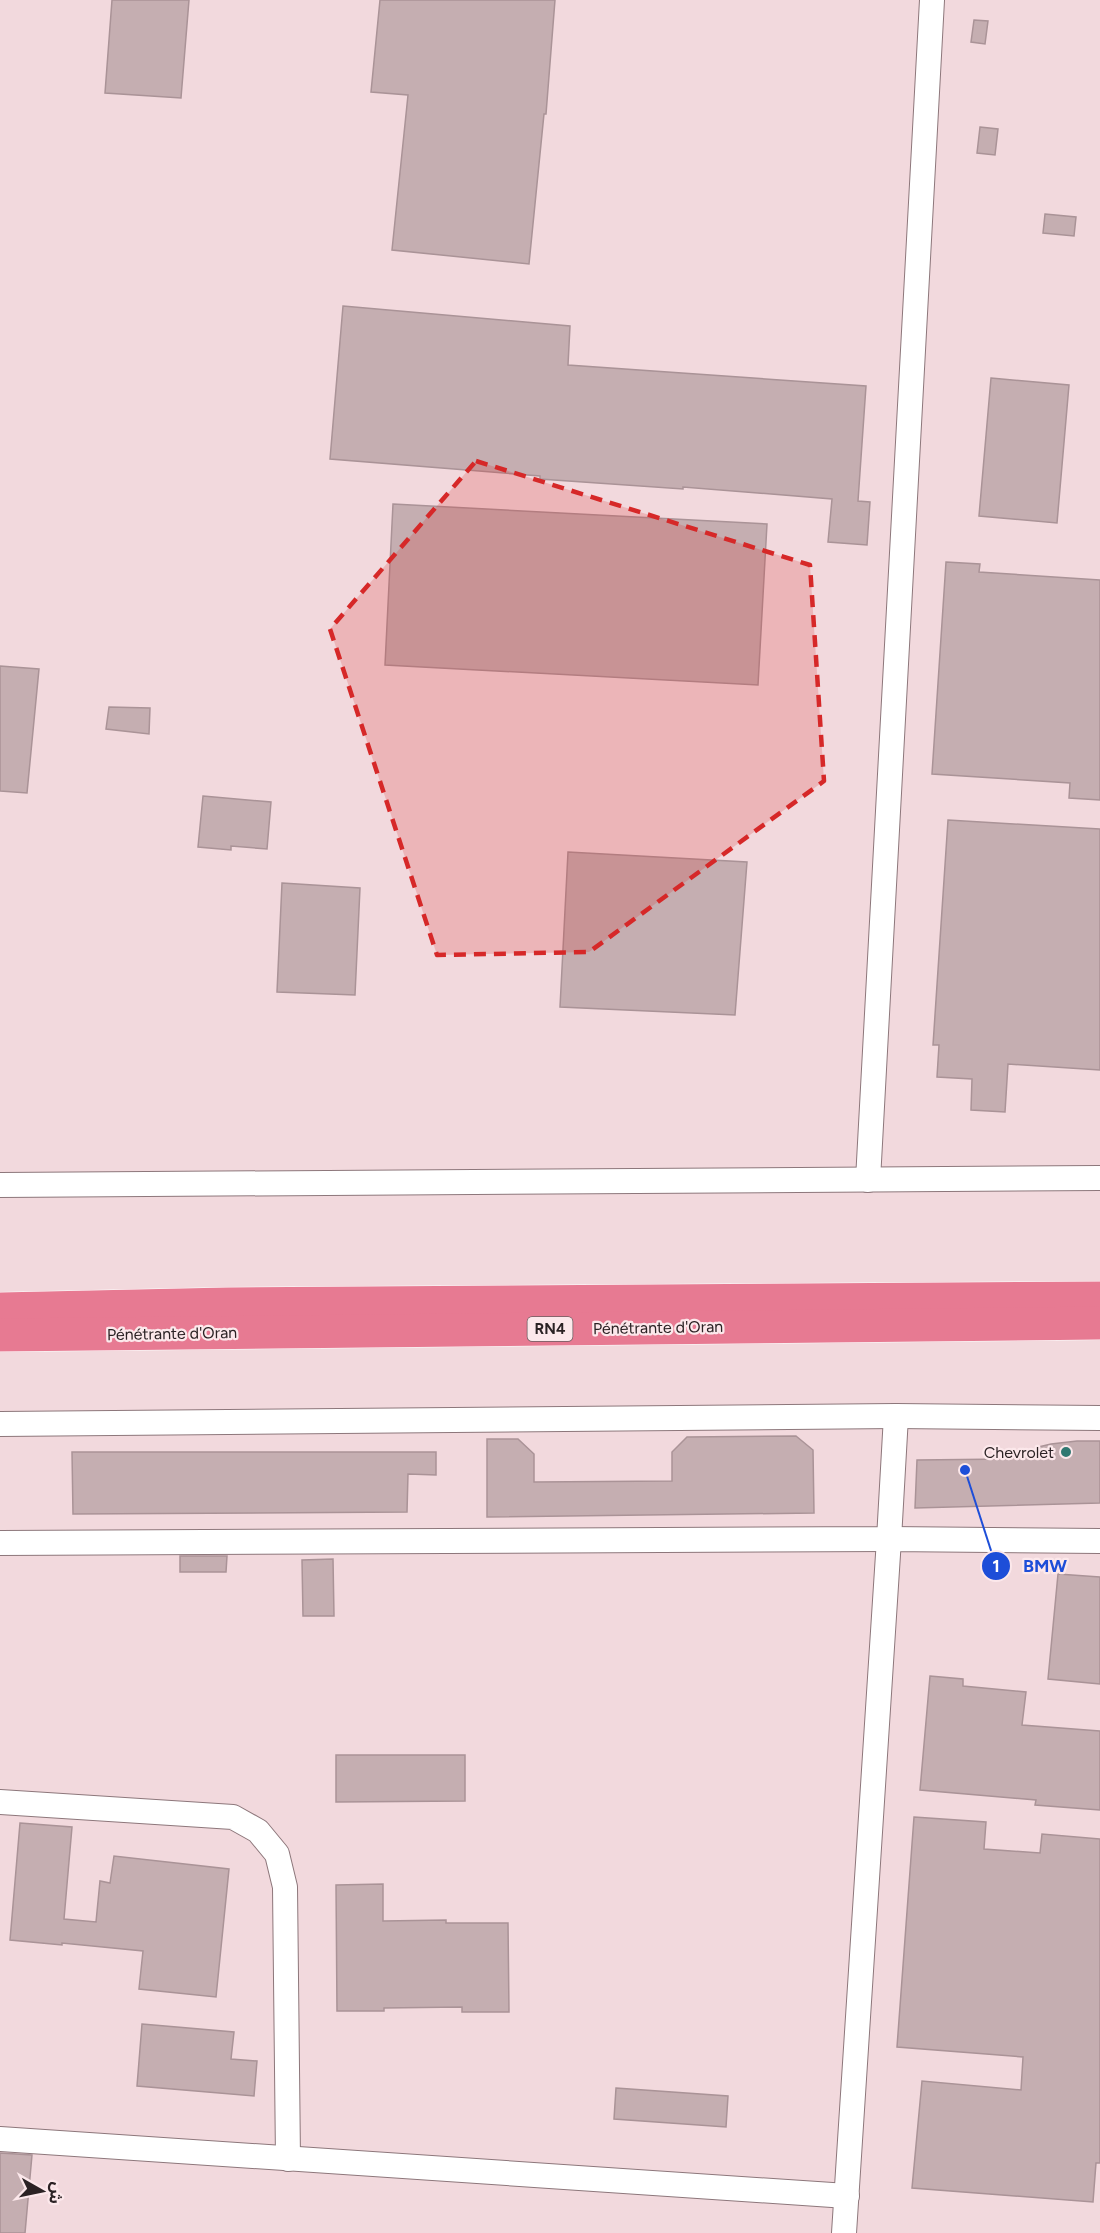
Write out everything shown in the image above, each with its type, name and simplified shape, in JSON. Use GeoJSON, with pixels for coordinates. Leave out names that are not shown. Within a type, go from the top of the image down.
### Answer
{"type":"FeatureCollection","features":[{"type":"Feature","properties":{"kind":"highway","name":"Pénétrante d'Oran"},"geometry":{"type":"LineString","coordinates":[[0,1309],[228,1304],[1100,1298]]}},
{"type":"Feature","properties":{"kind":"highway","name":"Pénétrante d'Oran"},"geometry":{"type":"LineString","coordinates":[[0,1335],[1100,1323]]}},
{"type":"Feature","properties":{"kind":"street"},"geometry":{"type":"LineString","coordinates":[[868,1180],[932,0]]}},
{"type":"Feature","properties":{"kind":"street"},"geometry":{"type":"LineString","coordinates":[[0,1185],[1100,1178]]}},
{"type":"Feature","properties":{"kind":"street"},"geometry":{"type":"LineString","coordinates":[[844,2233],[896,1416]]}},
{"type":"Feature","properties":{"kind":"street"},"geometry":{"type":"LineString","coordinates":[[0,1425],[896,1416],[1100,1418]]}},
{"type":"Feature","properties":{"kind":"street"},"geometry":{"type":"LineString","coordinates":[[0,1543],[889,1539],[1100,1541]]}},
{"type":"Feature","properties":{"kind":"street"},"geometry":{"type":"LineString","coordinates":[[0,1803],[233,1817],[258,1831],[277,1854],[285,1887],[288,2159]]}},
{"type":"Feature","properties":{"kind":"street"},"geometry":{"type":"LineString","coordinates":[[0,2139],[847,2196]]}},
{"type":"Feature","properties":{"kind":"highlighted area"},"geometry":{"type":"Polygon","coordinates":[[[476,461],[810,565],[824,781],[589,952],[437,955],[330,629],[476,461]]]}},
{"type":"Feature","properties":{"kind":"building"},"geometry":{"type":"Polygon","coordinates":[[[112,0],[189,0],[181,98],[105,93],[112,0]]]}},
{"type":"Feature","properties":{"kind":"building"},"geometry":{"type":"Polygon","coordinates":[[[380,0],[555,0],[546,114],[544,114],[529,264],[392,250],[408,95],[371,92],[380,0]]]}},
{"type":"Feature","properties":{"kind":"building"},"geometry":{"type":"Polygon","coordinates":[[[974,20],[988,21],[985,44],[971,42],[974,20]]]}},
{"type":"Feature","properties":{"kind":"building"},"geometry":{"type":"Polygon","coordinates":[[[980,127],[998,129],[995,155],[977,153],[980,127]]]}},
{"type":"Feature","properties":{"kind":"building"},"geometry":{"type":"Polygon","coordinates":[[[1045,214],[1076,217],[1074,236],[1043,233],[1045,214]]]}},
{"type":"Feature","properties":{"kind":"building"},"geometry":{"type":"Polygon","coordinates":[[[343,306],[570,326],[568,365],[866,386],[858,501],[870,502],[867,545],[828,542],[832,499],[540,479],[540,476],[330,459],[343,306]]]}},
{"type":"Feature","properties":{"kind":"building"},"geometry":{"type":"Polygon","coordinates":[[[991,378],[1069,385],[1057,523],[979,516],[991,378]]]}},
{"type":"Feature","properties":{"kind":"building"},"geometry":{"type":"Polygon","coordinates":[[[393,504],[767,524],[758,685],[385,665],[393,504]]]}},
{"type":"Feature","properties":{"kind":"building"},"geometry":{"type":"Polygon","coordinates":[[[946,562],[980,564],[979,572],[1100,580],[1100,800],[1069,798],[1070,783],[932,774],[946,562]]]}},
{"type":"Feature","properties":{"kind":"building"},"geometry":{"type":"Polygon","coordinates":[[[0,666],[39,669],[27,793],[0,791],[0,666]]]}},
{"type":"Feature","properties":{"kind":"building"},"geometry":{"type":"Polygon","coordinates":[[[109,707],[150,708],[149,734],[106,729],[109,707]]]}},
{"type":"Feature","properties":{"kind":"building"},"geometry":{"type":"Polygon","coordinates":[[[203,796],[271,802],[267,849],[231,846],[231,850],[198,847],[203,796]]]}},
{"type":"Feature","properties":{"kind":"building"},"geometry":{"type":"Polygon","coordinates":[[[948,820],[1100,829],[1100,1070],[1008,1064],[1005,1112],[971,1110],[972,1079],[937,1077],[939,1045],[933,1045],[948,820]]]}},
{"type":"Feature","properties":{"kind":"building"},"geometry":{"type":"Polygon","coordinates":[[[568,852],[747,862],[735,1015],[560,1007],[568,852]]]}},
{"type":"Feature","properties":{"kind":"building"},"geometry":{"type":"Polygon","coordinates":[[[282,883],[360,888],[355,995],[277,992],[282,883]]]}},
{"type":"Feature","properties":{"kind":"building"},"geometry":{"type":"Polygon","coordinates":[[[796,1436],[813,1450],[814,1513],[487,1517],[487,1439],[518,1439],[534,1454],[534,1482],[672,1481],[672,1452],[687,1437],[796,1436]]]}},
{"type":"Feature","properties":{"kind":"building"},"geometry":{"type":"Polygon","coordinates":[[[1077,1441],[1100,1441],[1100,1503],[915,1508],[917,1460],[1008,1459],[1008,1455],[1038,1451],[1038,1447],[1077,1441]]]}},
{"type":"Feature","properties":{"kind":"building"},"geometry":{"type":"Polygon","coordinates":[[[72,1452],[436,1452],[436,1475],[408,1474],[407,1512],[73,1514],[72,1452]]]}},
{"type":"Feature","properties":{"kind":"building"},"geometry":{"type":"Polygon","coordinates":[[[180,1556],[227,1556],[226,1572],[180,1572],[180,1556]]]}},
{"type":"Feature","properties":{"kind":"building"},"geometry":{"type":"Polygon","coordinates":[[[333,1559],[334,1616],[303,1616],[302,1560],[333,1559]]]}},
{"type":"Feature","properties":{"kind":"building"},"geometry":{"type":"Polygon","coordinates":[[[1058,1574],[1100,1577],[1100,1684],[1048,1679],[1058,1574]]]}},
{"type":"Feature","properties":{"kind":"building"},"geometry":{"type":"Polygon","coordinates":[[[930,1676],[963,1679],[963,1686],[1026,1692],[1022,1725],[1100,1731],[1100,1810],[1035,1805],[1036,1800],[920,1790],[930,1676]]]}},
{"type":"Feature","properties":{"kind":"building"},"geometry":{"type":"Polygon","coordinates":[[[336,1755],[465,1755],[465,1801],[336,1802],[336,1755]]]}},
{"type":"Feature","properties":{"kind":"building"},"geometry":{"type":"Polygon","coordinates":[[[914,1817],[986,1822],[984,1849],[1040,1853],[1042,1834],[1100,1839],[1100,2163],[1096,2163],[1093,2202],[912,2188],[922,2081],[1021,2090],[1023,2057],[897,2047],[914,1817]]]}},
{"type":"Feature","properties":{"kind":"building"},"geometry":{"type":"Polygon","coordinates":[[[20,1823],[72,1827],[64,1919],[96,1922],[100,1881],[110,1883],[114,1856],[229,1869],[216,1997],[139,1989],[143,1951],[10,1940],[20,1823]]]}},
{"type":"Feature","properties":{"kind":"building"},"geometry":{"type":"Polygon","coordinates":[[[383,1884],[383,1921],[446,1920],[446,1923],[508,1923],[509,2012],[462,2012],[462,2007],[337,2011],[336,1885],[383,1884]]]}},
{"type":"Feature","properties":{"kind":"building"},"geometry":{"type":"Polygon","coordinates":[[[142,2024],[234,2032],[231,2059],[257,2061],[254,2096],[137,2086],[142,2024]]]}},
{"type":"Feature","properties":{"kind":"building"},"geometry":{"type":"Polygon","coordinates":[[[616,2088],[728,2096],[726,2127],[614,2119],[616,2088]]]}},
{"type":"Feature","properties":{"kind":"building"},"geometry":{"type":"Polygon","coordinates":[[[0,2153],[32,2155],[25,2233],[0,2233],[0,2153]]]}},
{"type":"Feature","properties":{"kind":"place","name":"Chevrolet"},"geometry":{"type":"Point","coordinates":[1066,1452]}},
{"type":"Feature","properties":{"kind":"place","name":"BMW"},"geometry":{"type":"Point","coordinates":[965,1470]}}]}
